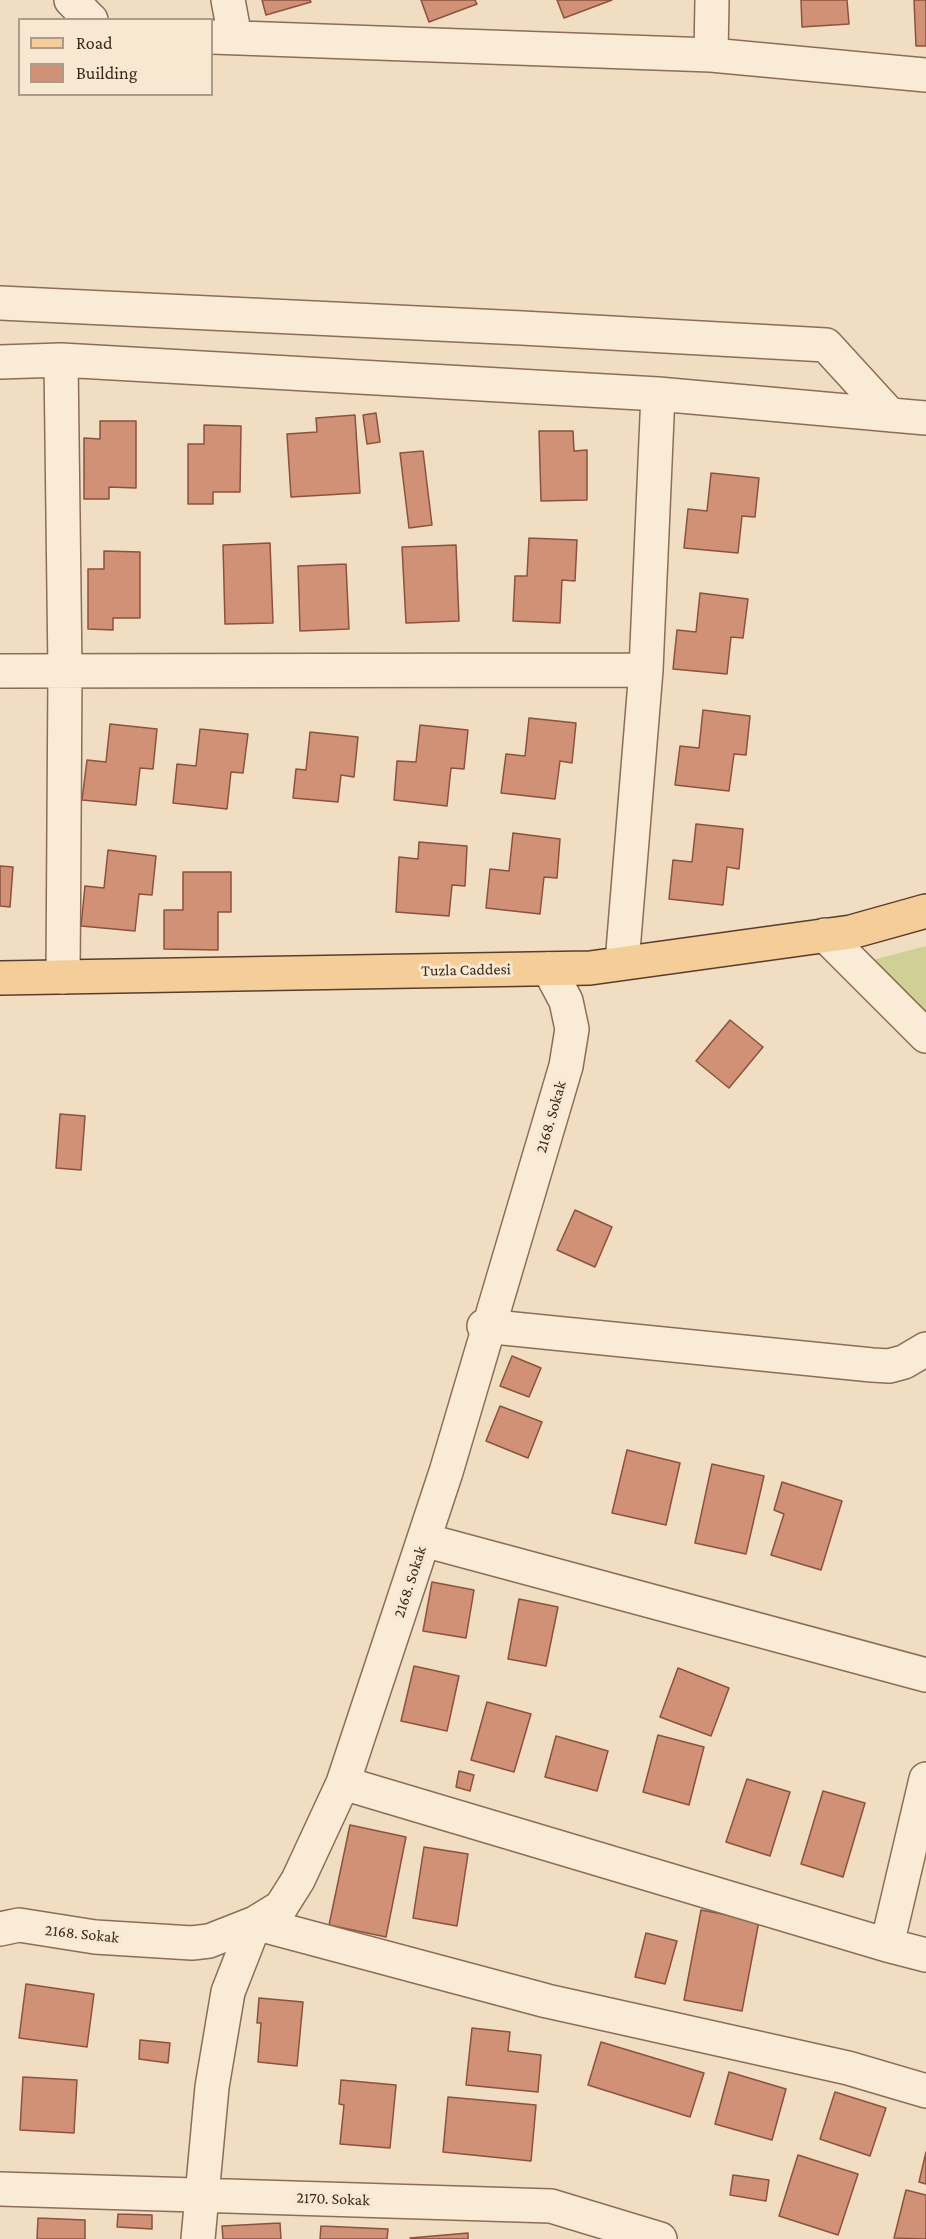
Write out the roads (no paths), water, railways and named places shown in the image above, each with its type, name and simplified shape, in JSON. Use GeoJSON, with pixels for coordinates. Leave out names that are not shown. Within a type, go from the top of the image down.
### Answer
{"type":"FeatureCollection","features":[{"type":"Feature","properties":{"kind":"main road","name":"Tuzla Caddesi"},"geometry":{"type":"LineString","coordinates":[[0,978],[590,968],[851,932],[926,911]]}},
{"type":"Feature","properties":{"kind":"street"},"geometry":{"type":"LineString","coordinates":[[72,0],[89,18]]}},
{"type":"Feature","properties":{"kind":"street"},"geometry":{"type":"LineString","coordinates":[[228,0],[223,37],[711,55],[926,75]]}},
{"type":"Feature","properties":{"kind":"street"},"geometry":{"type":"LineString","coordinates":[[711,55],[712,0]]}},
{"type":"Feature","properties":{"kind":"street"},"geometry":{"type":"LineString","coordinates":[[0,303],[826,345],[890,415]]}},
{"type":"Feature","properties":{"kind":"street"},"geometry":{"type":"LineString","coordinates":[[0,362],[61,360],[658,394],[926,418]]}},
{"type":"Feature","properties":{"kind":"street"},"geometry":{"type":"LineString","coordinates":[[61,360],[65,672],[63,977]]}},
{"type":"Feature","properties":{"kind":"street"},"geometry":{"type":"LineString","coordinates":[[622,963],[646,670],[658,394]]}},
{"type":"Feature","properties":{"kind":"street"},"geometry":{"type":"LineString","coordinates":[[0,671],[646,670]]}},
{"type":"Feature","properties":{"kind":"street"},"geometry":{"type":"LineString","coordinates":[[825,935],[926,1036]]}},
{"type":"Feature","properties":{"kind":"street","name":"2168. Sokak"},"geometry":{"type":"LineString","coordinates":[[0,1929],[19,1925],[95,1937],[192,1943],[209,1941],[255,1923],[280,1907],[298,1880],[342,1783],[447,1472],[487,1326],[566,1066],[572,1029],[566,1001],[549,969]]}},
{"type":"Feature","properties":{"kind":"street"},"geometry":{"type":"LineString","coordinates":[[487,1326],[889,1366],[904,1362],[926,1349]]}},
{"type":"Feature","properties":{"kind":"street"},"geometry":{"type":"LineString","coordinates":[[424,1540],[926,1674]]}},
{"type":"Feature","properties":{"kind":"street"},"geometry":{"type":"LineString","coordinates":[[887,1946],[926,1779]]}},
{"type":"Feature","properties":{"kind":"street"},"geometry":{"type":"LineString","coordinates":[[342,1783],[887,1946],[926,1954]]}},
{"type":"Feature","properties":{"kind":"street"},"geometry":{"type":"LineString","coordinates":[[198,2239],[212,2086],[228,1992],[255,1923],[547,2001],[848,2068],[926,2091]]}},
{"type":"Feature","properties":{"kind":"street","name":"2170. Sokak"},"geometry":{"type":"LineString","coordinates":[[0,2189],[551,2206],[660,2239]]}}]}
